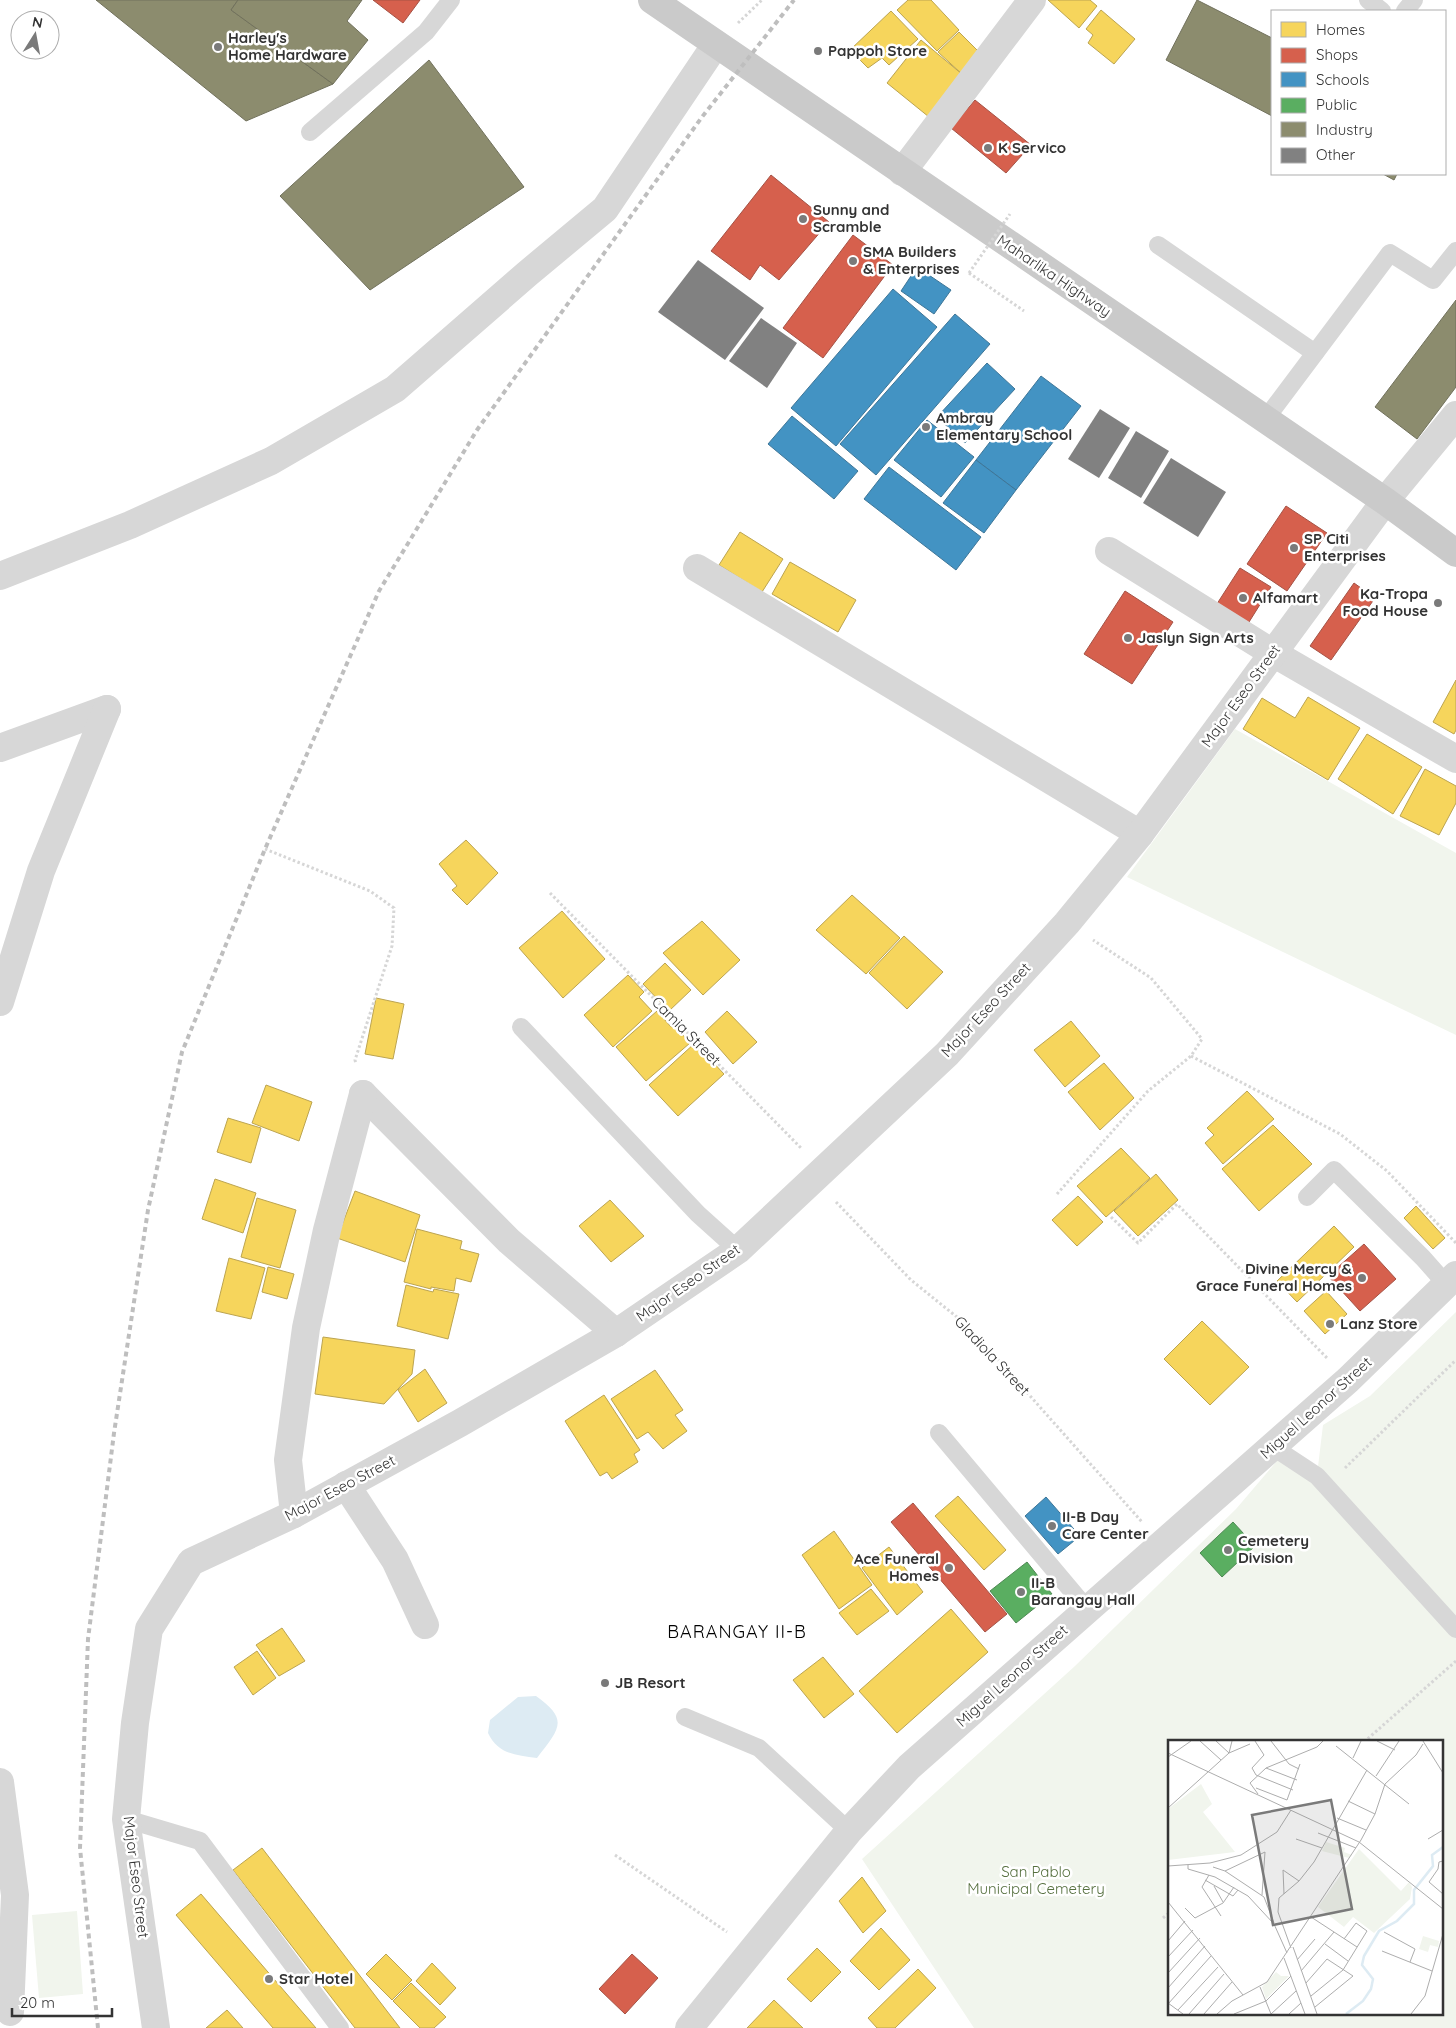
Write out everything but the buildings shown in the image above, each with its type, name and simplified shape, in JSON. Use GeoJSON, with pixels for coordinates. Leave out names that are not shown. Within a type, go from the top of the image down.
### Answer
{"type":"FeatureCollection","features":[{"type":"Feature","properties":{"kind":"main road","name":"Maharlika Highway"},"geometry":{"type":"LineString","coordinates":[[652,0],[1264,421],[1385,501],[1456,553]]}},
{"type":"Feature","properties":{"kind":"street"},"geometry":{"type":"LineString","coordinates":[[902,172],[1032,0]]}},
{"type":"Feature","properties":{"kind":"street"},"geometry":{"type":"LineString","coordinates":[[0,576],[130,525],[271,461],[395,389],[605,209],[716,44]]}},
{"type":"Feature","properties":{"kind":"street","name":"Major Eseo Street"},"geometry":{"type":"LineString","coordinates":[[156,2028],[126,1819],[135,1723],[149,1629],[191,1562],[294,1514],[460,1423],[616,1332],[738,1250],[817,1173],[947,1054],[1067,923],[1140,834],[1385,501],[1456,415]]}},
{"type":"Feature","properties":{"kind":"street"},"geometry":{"type":"LineString","coordinates":[[1109,551],[1273,653],[1456,759]]}},
{"type":"Feature","properties":{"kind":"street"},"geometry":{"type":"LineString","coordinates":[[697,568],[1140,834]]}},
{"type":"Feature","properties":{"kind":"street"},"geometry":{"type":"LineString","coordinates":[[0,748],[107,709],[41,871],[0,1002]]}},
{"type":"Feature","properties":{"kind":"street"},"geometry":{"type":"LineString","coordinates":[[363,1094],[509,1241],[616,1332]]}},
{"type":"Feature","properties":{"kind":"street"},"geometry":{"type":"LineString","coordinates":[[294,1514],[288,1460],[306,1328],[327,1230],[363,1094]]}},
{"type":"Feature","properties":{"kind":"street","name":"Miguel Leonor Street"},"geometry":{"type":"LineString","coordinates":[[700,2024],[754,1951],[849,1831],[909,1767],[1348,1380],[1451,1280]]}},
{"type":"Feature","properties":{"kind":"street"},"geometry":{"type":"LineString","coordinates":[[346,1485],[395,1560],[424,1625]]}},
{"type":"Feature","properties":{"kind":"street"},"geometry":{"type":"LineString","coordinates":[[0,1782],[15,1895],[9,2012]]}},
{"type":"Feature","properties":{"kind":"lane"},"geometry":{"type":"LineString","coordinates":[[310,132],[426,32],[451,0]]}},
{"type":"Feature","properties":{"kind":"lane"},"geometry":{"type":"LineString","coordinates":[[1368,0],[1381,10]]}},
{"type":"Feature","properties":{"kind":"lane"},"geometry":{"type":"LineString","coordinates":[[1406,10],[1414,0]]}},
{"type":"Feature","properties":{"kind":"lane"},"geometry":{"type":"LineString","coordinates":[[1158,245],[1315,353]]}},
{"type":"Feature","properties":{"kind":"lane"},"geometry":{"type":"LineString","coordinates":[[1264,421],[1390,253],[1433,280],[1456,251]]}},
{"type":"Feature","properties":{"kind":"lane"},"geometry":{"type":"LineString","coordinates":[[521,1028],[698,1214],[738,1250]]}},
{"type":"Feature","properties":{"kind":"lane"},"geometry":{"type":"LineString","coordinates":[[1307,1197],[1334,1170],[1423,1258],[1451,1280]]}},
{"type":"Feature","properties":{"kind":"lane"},"geometry":{"type":"LineString","coordinates":[[939,1433],[1087,1610]]}},
{"type":"Feature","properties":{"kind":"lane"},"geometry":{"type":"LineString","coordinates":[[1273,1447],[1317,1476],[1456,1629]]}},
{"type":"Feature","properties":{"kind":"lane"},"geometry":{"type":"LineString","coordinates":[[685,1717],[758,1748],[849,1831]]}},
{"type":"Feature","properties":{"kind":"lane"},"geometry":{"type":"LineString","coordinates":[[126,1819],[200,1841],[340,2028]]}},
{"type":"Feature","properties":{"kind":"path"},"geometry":{"type":"LineString","coordinates":[[1010,214],[969,273],[1024,311]]}},
{"type":"Feature","properties":{"kind":"path"},"geometry":{"type":"LineString","coordinates":[[265,849],[370,891],[394,908],[392,946],[355,1060],[363,1094]]}},
{"type":"Feature","properties":{"kind":"path","name":"Camia Street"},"geometry":{"type":"LineString","coordinates":[[550,893],[817,1173]]}},
{"type":"Feature","properties":{"kind":"path"},"geometry":{"type":"LineString","coordinates":[[1058,1194],[1148,1091],[1191,1056],[1202,1040],[1151,978],[1067,923]]}},
{"type":"Feature","properties":{"kind":"path"},"geometry":{"type":"LineString","coordinates":[[1191,1056],[1340,1134],[1387,1171],[1456,1244]]}},
{"type":"Feature","properties":{"kind":"path","name":"Gladiola Street"},"geometry":{"type":"LineString","coordinates":[[817,1173],[911,1280],[968,1326],[1162,1544]]}},
{"type":"Feature","properties":{"kind":"path"},"geometry":{"type":"LineString","coordinates":[[1111,1217],[1138,1243],[1177,1204],[1348,1380]]}},
{"type":"Feature","properties":{"kind":"path"},"geometry":{"type":"LineString","coordinates":[[1327,1486],[1456,1360]]}},
{"type":"Feature","properties":{"kind":"path"},"geometry":{"type":"LineString","coordinates":[[1366,1740],[1456,1661]]}},
{"type":"Feature","properties":{"kind":"path"},"geometry":{"type":"LineString","coordinates":[[615,1854],[754,1951]]}},
{"type":"Feature","properties":{"kind":"path"},"geometry":{"type":"LineString","coordinates":[[1163,1918],[1168,1914]]}},
{"type":"Feature","properties":{"kind":"green space"},"geometry":{"type":"Polygon","coordinates":[[[1235,729],[1456,853],[1456,1035],[1127,877],[1235,729]]]}},
{"type":"Feature","properties":{"kind":"green space","name":"San Pablo Municipal Cemetery"},"geometry":{"type":"Polygon","coordinates":[[[1456,1312],[1456,2028],[974,2028],[862,1859],[1075,1666],[1236,1509],[1283,1454],[1317,1475],[1323,1425],[1370,1396],[1456,1312]]]}},
{"type":"Feature","properties":{"kind":"green space"},"geometry":{"type":"Polygon","coordinates":[[[77,1911],[83,1994],[39,1998],[32,1915],[77,1911]]]}},
{"type":"Feature","properties":{"kind":"shaded area"},"geometry":{"type":"Polygon","coordinates":[[[536,1696],[547,1704],[557,1719],[555,1732],[551,1739],[537,1758],[514,1754],[502,1749],[492,1740],[488,1733],[490,1720],[518,1697],[536,1696]]]}},
{"type":"Feature","properties":{"kind":"railway"},"geometry":{"type":"LineString","coordinates":[[98,2028],[80,1848],[88,1639],[114,1433],[148,1210],[182,1052],[265,849],[379,591],[477,430],[702,117],[794,0]]}},
{"type":"Feature","properties":{"kind":"place","name":"Harley's Home Hardware"},"geometry":{"type":"Point","coordinates":[218,47]}},
{"type":"Feature","properties":{"kind":"place","name":"Pappoh Store"},"geometry":{"type":"Point","coordinates":[818,51]}},
{"type":"Feature","properties":{"kind":"place","name":"K Servico"},"geometry":{"type":"Point","coordinates":[988,148]}},
{"type":"Feature","properties":{"kind":"place","name":"Sunny and Scramble"},"geometry":{"type":"Point","coordinates":[803,219]}},
{"type":"Feature","properties":{"kind":"place","name":"SMA Builders & Enterprises"},"geometry":{"type":"Point","coordinates":[853,261]}},
{"type":"Feature","properties":{"kind":"place","name":"Ambray Elementary School"},"geometry":{"type":"Point","coordinates":[926,427]}},
{"type":"Feature","properties":{"kind":"place","name":"SP Citi Enterprises"},"geometry":{"type":"Point","coordinates":[1294,548]}},
{"type":"Feature","properties":{"kind":"place","name":"Alfamart"},"geometry":{"type":"Point","coordinates":[1243,598]}},
{"type":"Feature","properties":{"kind":"place","name":"Ka-Tropa Food House"},"geometry":{"type":"Point","coordinates":[1438,603]}},
{"type":"Feature","properties":{"kind":"place","name":"Jaslyn Sign Arts"},"geometry":{"type":"Point","coordinates":[1128,638]}},
{"type":"Feature","properties":{"kind":"place","name":"Divine Mercy & Grace Funeral Homes"},"geometry":{"type":"Point","coordinates":[1362,1278]}},
{"type":"Feature","properties":{"kind":"place","name":"Lanz Store"},"geometry":{"type":"Point","coordinates":[1330,1324]}},
{"type":"Feature","properties":{"kind":"place","name":"II-B Day Care Center"},"geometry":{"type":"Point","coordinates":[1052,1526]}},
{"type":"Feature","properties":{"kind":"place","name":"Cemetery Division"},"geometry":{"type":"Point","coordinates":[1228,1550]}},
{"type":"Feature","properties":{"kind":"place","name":"Ace Funeral Homes"},"geometry":{"type":"Point","coordinates":[949,1568]}},
{"type":"Feature","properties":{"kind":"place","name":"II-B Barangay Hall"},"geometry":{"type":"Point","coordinates":[1021,1592]}},
{"type":"Feature","properties":{"kind":"place","name":"JB Resort"},"geometry":{"type":"Point","coordinates":[605,1683]}},
{"type":"Feature","properties":{"kind":"place","name":"Star Hotel"},"geometry":{"type":"Point","coordinates":[269,1979]}},
{"type":"Feature","properties":{"kind":"district","name":"BARANGAY II-B"},"geometry":{"type":"Point","coordinates":[737,1632]}}]}
